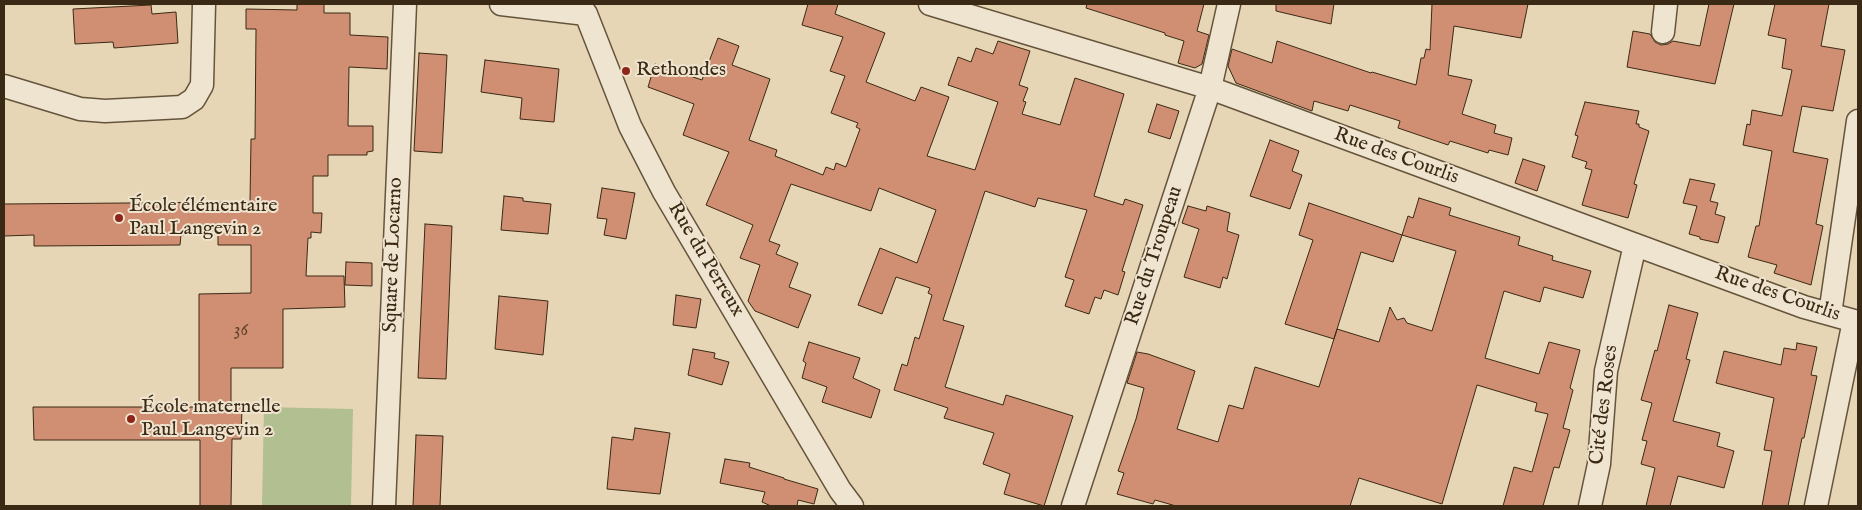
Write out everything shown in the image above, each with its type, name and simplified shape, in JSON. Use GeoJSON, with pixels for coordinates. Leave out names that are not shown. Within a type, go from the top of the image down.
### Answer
{"type":"FeatureCollection","features":[{"type":"Feature","properties":{"kind":"street"},"geometry":{"type":"LineString","coordinates":[[4,86],[80,109],[105,111],[182,108],[194,99],[202,86],[204,4]]}},
{"type":"Feature","properties":{"kind":"street","name":"Square de Locarno"},"geometry":{"type":"LineString","coordinates":[[384,506],[405,4]]}},
{"type":"Feature","properties":{"kind":"street"},"geometry":{"type":"LineString","coordinates":[[501,4],[583,9]]}},
{"type":"Feature","properties":{"kind":"street","name":"Rue des Courlis"},"geometry":{"type":"LineString","coordinates":[[930,4],[1210,88],[1804,307],[1856,321]]}},
{"type":"Feature","properties":{"kind":"street","name":"Rue du Troupeau"},"geometry":{"type":"LineString","coordinates":[[1073,506],[1210,88],[1229,4]]}},
{"type":"Feature","properties":{"kind":"street"},"geometry":{"type":"LineString","coordinates":[[1663,32],[1666,4]]}},
{"type":"Feature","properties":{"kind":"street","name":"Rue du Perreux"},"geometry":{"type":"LineString","coordinates":[[583,9],[630,126],[664,192],[840,490],[852,506]]}},
{"type":"Feature","properties":{"kind":"street"},"geometry":{"type":"LineString","coordinates":[[1830,314],[1858,121]]}},
{"type":"Feature","properties":{"kind":"street","name":"Cité des Roses"},"geometry":{"type":"LineString","coordinates":[[1590,506],[1599,464],[1606,371],[1635,245]]}},
{"type":"Feature","properties":{"kind":"street"},"geometry":{"type":"LineString","coordinates":[[1816,506],[1856,321]]}},
{"type":"Feature","properties":{"kind":"green space"},"geometry":{"type":"Polygon","coordinates":[[[264,407],[353,409],[351,506],[262,506],[264,407]]]}},
{"type":"Feature","properties":{"kind":"building"},"geometry":{"type":"Polygon","coordinates":[[[297,4],[324,4],[324,13],[350,13],[350,35],[388,37],[387,69],[349,67],[348,126],[373,126],[373,151],[367,152],[367,155],[328,155],[328,176],[313,176],[313,213],[322,213],[321,233],[311,232],[311,238],[308,238],[306,276],[344,276],[345,307],[283,309],[283,368],[231,368],[231,407],[242,407],[241,439],[232,439],[231,506],[200,506],[200,440],[34,440],[33,407],[199,407],[199,294],[251,293],[251,245],[218,245],[218,234],[181,235],[180,245],[34,246],[34,235],[4,236],[4,204],[250,202],[251,139],[255,139],[256,29],[246,29],[246,9],[297,10],[297,4]]]}},
{"type":"Feature","properties":{"kind":"building"},"geometry":{"type":"Polygon","coordinates":[[[808,4],[838,4],[835,14],[885,33],[866,82],[915,101],[921,87],[949,97],[927,156],[975,170],[998,102],[948,85],[958,57],[971,62],[976,48],[993,54],[998,41],[1030,51],[1019,85],[1028,88],[1023,101],[1026,102],[1022,114],[1060,125],[1075,78],[1124,94],[1094,196],[1123,205],[1125,199],[1143,205],[1122,271],[1125,272],[1118,295],[1104,290],[1101,299],[1095,297],[1089,314],[1065,306],[1074,280],[1065,277],[1087,210],[1038,198],[1035,207],[985,191],[943,320],[964,326],[945,387],[1003,405],[1006,395],[1073,416],[1044,506],[1004,494],[1010,474],[983,464],[994,433],[944,418],[948,408],[894,390],[902,364],[907,366],[915,337],[919,339],[932,295],[928,293],[930,288],[896,277],[882,314],[858,305],[880,248],[917,263],[936,210],[879,188],[871,211],[791,184],[769,241],[780,245],[776,254],[798,263],[789,287],[811,295],[798,328],[755,311],[748,301],[760,265],[740,258],[753,225],[706,205],[729,152],[683,135],[694,104],[648,87],[655,64],[702,80],[718,38],[739,46],[732,65],[770,79],[749,140],[777,150],[775,156],[823,175],[826,167],[834,170],[836,163],[846,167],[860,129],[856,127],[858,123],[831,113],[845,76],[830,71],[843,37],[802,25],[808,4]]]}},
{"type":"Feature","properties":{"kind":"building"},"geometry":{"type":"Polygon","coordinates":[[[1087,4],[1204,4],[1197,31],[1209,35],[1202,64],[1195,68],[1178,63],[1184,41],[1165,35],[1165,33],[1086,8],[1087,4]]]}},
{"type":"Feature","properties":{"kind":"building"},"geometry":{"type":"Polygon","coordinates":[[[1276,4],[1334,4],[1331,24],[1276,11],[1276,4]]]}},
{"type":"Feature","properties":{"kind":"building"},"geometry":{"type":"Polygon","coordinates":[[[1432,4],[1528,4],[1521,38],[1454,26],[1448,75],[1472,80],[1462,114],[1496,125],[1494,133],[1512,138],[1508,155],[1489,150],[1488,153],[1450,141],[1448,145],[1398,128],[1400,121],[1350,105],[1348,111],[1314,101],[1312,111],[1236,83],[1228,66],[1232,49],[1272,63],[1277,41],[1371,73],[1416,85],[1421,58],[1424,58],[1426,49],[1430,50],[1432,4]]]}},
{"type":"Feature","properties":{"kind":"building"},"geometry":{"type":"Polygon","coordinates":[[[1709,4],[1734,4],[1715,84],[1627,67],[1633,31],[1650,34],[1655,42],[1661,45],[1673,41],[1700,46],[1709,4]]]}},
{"type":"Feature","properties":{"kind":"building"},"geometry":{"type":"Polygon","coordinates":[[[1775,4],[1829,4],[1821,46],[1845,50],[1833,111],[1802,106],[1793,152],[1828,159],[1816,224],[1823,226],[1811,285],[1774,273],[1777,265],[1748,257],[1756,226],[1759,226],[1772,151],[1743,145],[1747,124],[1750,125],[1752,110],[1782,116],[1792,70],[1782,68],[1786,39],[1768,35],[1775,4]]]}},
{"type":"Feature","properties":{"kind":"building"},"geometry":{"type":"Polygon","coordinates":[[[151,5],[152,14],[176,12],[178,43],[114,48],[113,42],[75,44],[73,9],[151,5]]]}},
{"type":"Feature","properties":{"kind":"building"},"geometry":{"type":"Polygon","coordinates":[[[419,53],[447,55],[442,153],[414,151],[419,53]]]}},
{"type":"Feature","properties":{"kind":"building"},"geometry":{"type":"Polygon","coordinates":[[[485,60],[559,69],[554,122],[520,119],[522,98],[481,92],[485,60]]]}},
{"type":"Feature","properties":{"kind":"building"},"geometry":{"type":"Polygon","coordinates":[[[1585,102],[1639,111],[1636,124],[1649,131],[1634,184],[1637,185],[1628,218],[1582,205],[1592,170],[1585,168],[1587,162],[1572,157],[1578,136],[1575,135],[1585,102]]]}},
{"type":"Feature","properties":{"kind":"building"},"geometry":{"type":"Polygon","coordinates":[[[1157,104],[1179,111],[1170,139],[1148,132],[1157,104]]]}},
{"type":"Feature","properties":{"kind":"building"},"geometry":{"type":"Polygon","coordinates":[[[1270,140],[1299,151],[1292,171],[1302,175],[1290,209],[1250,196],[1270,140]]]}},
{"type":"Feature","properties":{"kind":"building"},"geometry":{"type":"Polygon","coordinates":[[[1523,159],[1545,166],[1537,191],[1515,183],[1523,159]]]}},
{"type":"Feature","properties":{"kind":"building"},"geometry":{"type":"Polygon","coordinates":[[[1690,179],[1715,184],[1710,201],[1718,203],[1715,214],[1725,217],[1718,243],[1700,239],[1700,237],[1689,234],[1697,206],[1683,203],[1690,179]]]}},
{"type":"Feature","properties":{"kind":"building"},"geometry":{"type":"Polygon","coordinates":[[[602,188],[635,193],[626,239],[604,235],[607,219],[597,218],[602,188]]]}},
{"type":"Feature","properties":{"kind":"building"},"geometry":{"type":"Polygon","coordinates":[[[504,196],[523,198],[523,201],[551,204],[548,234],[501,230],[504,196]]]}},
{"type":"Feature","properties":{"kind":"building"},"geometry":{"type":"Polygon","coordinates":[[[1419,198],[1451,208],[1449,215],[1520,237],[1518,245],[1553,256],[1552,260],[1591,271],[1583,298],[1544,287],[1540,302],[1504,291],[1485,358],[1539,374],[1549,342],[1580,350],[1570,388],[1573,390],[1563,428],[1570,430],[1559,468],[1554,467],[1543,506],[1503,506],[1514,467],[1532,472],[1548,414],[1535,411],[1537,403],[1477,385],[1442,504],[1359,478],[1350,506],[1176,506],[1155,500],[1153,504],[1117,494],[1124,473],[1118,471],[1136,419],[1144,388],[1127,383],[1137,352],[1148,354],[1195,371],[1177,429],[1218,442],[1229,405],[1243,409],[1255,367],[1319,387],[1337,329],[1379,342],[1390,307],[1397,320],[1404,318],[1407,323],[1432,331],[1456,251],[1402,235],[1408,216],[1413,218],[1419,198]]]}},
{"type":"Feature","properties":{"kind":"building"},"geometry":{"type":"Polygon","coordinates":[[[1309,203],[1402,235],[1393,262],[1361,252],[1334,339],[1285,324],[1313,240],[1299,235],[1309,203]]]}},
{"type":"Feature","properties":{"kind":"building"},"geometry":{"type":"Polygon","coordinates":[[[1188,206],[1206,211],[1207,206],[1230,213],[1227,231],[1239,235],[1227,279],[1223,277],[1220,288],[1184,277],[1199,229],[1182,223],[1188,206]]]}},
{"type":"Feature","properties":{"kind":"building"},"geometry":{"type":"Polygon","coordinates":[[[425,224],[452,226],[446,379],[418,378],[425,224]]]}},
{"type":"Feature","properties":{"kind":"building"},"geometry":{"type":"Polygon","coordinates":[[[346,262],[372,263],[372,286],[345,285],[346,262]]]}},
{"type":"Feature","properties":{"kind":"building"},"geometry":{"type":"Polygon","coordinates":[[[676,295],[701,299],[696,328],[673,325],[676,295]]]}},
{"type":"Feature","properties":{"kind":"building"},"geometry":{"type":"Polygon","coordinates":[[[499,296],[548,301],[543,355],[495,349],[499,296]]]}},
{"type":"Feature","properties":{"kind":"building"},"geometry":{"type":"Polygon","coordinates":[[[1669,305],[1698,313],[1686,359],[1690,360],[1673,421],[1720,433],[1717,446],[1734,451],[1724,488],[1678,476],[1670,506],[1646,506],[1655,468],[1641,464],[1647,441],[1642,440],[1652,403],[1641,400],[1669,305]]]}},
{"type":"Feature","properties":{"kind":"building"},"geometry":{"type":"Polygon","coordinates":[[[809,342],[860,358],[853,378],[880,390],[871,418],[822,402],[827,387],[802,378],[806,363],[803,361],[809,342]]]}},
{"type":"Feature","properties":{"kind":"building"},"geometry":{"type":"Polygon","coordinates":[[[1797,343],[1817,347],[1811,375],[1817,376],[1804,438],[1802,438],[1788,506],[1762,506],[1772,451],[1764,450],[1774,398],[1716,383],[1724,351],[1781,365],[1784,348],[1796,350],[1797,343]]]}},
{"type":"Feature","properties":{"kind":"building"},"geometry":{"type":"Polygon","coordinates":[[[693,349],[715,353],[714,358],[729,362],[722,385],[688,375],[693,349]]]}},
{"type":"Feature","properties":{"kind":"building"},"geometry":{"type":"Polygon","coordinates":[[[635,428],[670,433],[660,494],[607,489],[612,437],[633,440],[635,428]]]}},
{"type":"Feature","properties":{"kind":"building"},"geometry":{"type":"Polygon","coordinates":[[[416,435],[443,436],[440,506],[413,506],[416,435]]]}},
{"type":"Feature","properties":{"kind":"building"},"geometry":{"type":"Polygon","coordinates":[[[725,459],[750,463],[749,467],[818,489],[814,504],[798,500],[797,506],[771,506],[762,502],[765,492],[720,483],[725,459]]]}},
{"type":"Feature","properties":{"kind":"place","name":"Rethondes"},"geometry":{"type":"Point","coordinates":[626,71]}},
{"type":"Feature","properties":{"kind":"place","name":"École élémentaire Paul Langevin 2"},"geometry":{"type":"Point","coordinates":[119,218]}},
{"type":"Feature","properties":{"kind":"place","name":"École maternelle Paul Langevin 2"},"geometry":{"type":"Point","coordinates":[131,419]}}]}
